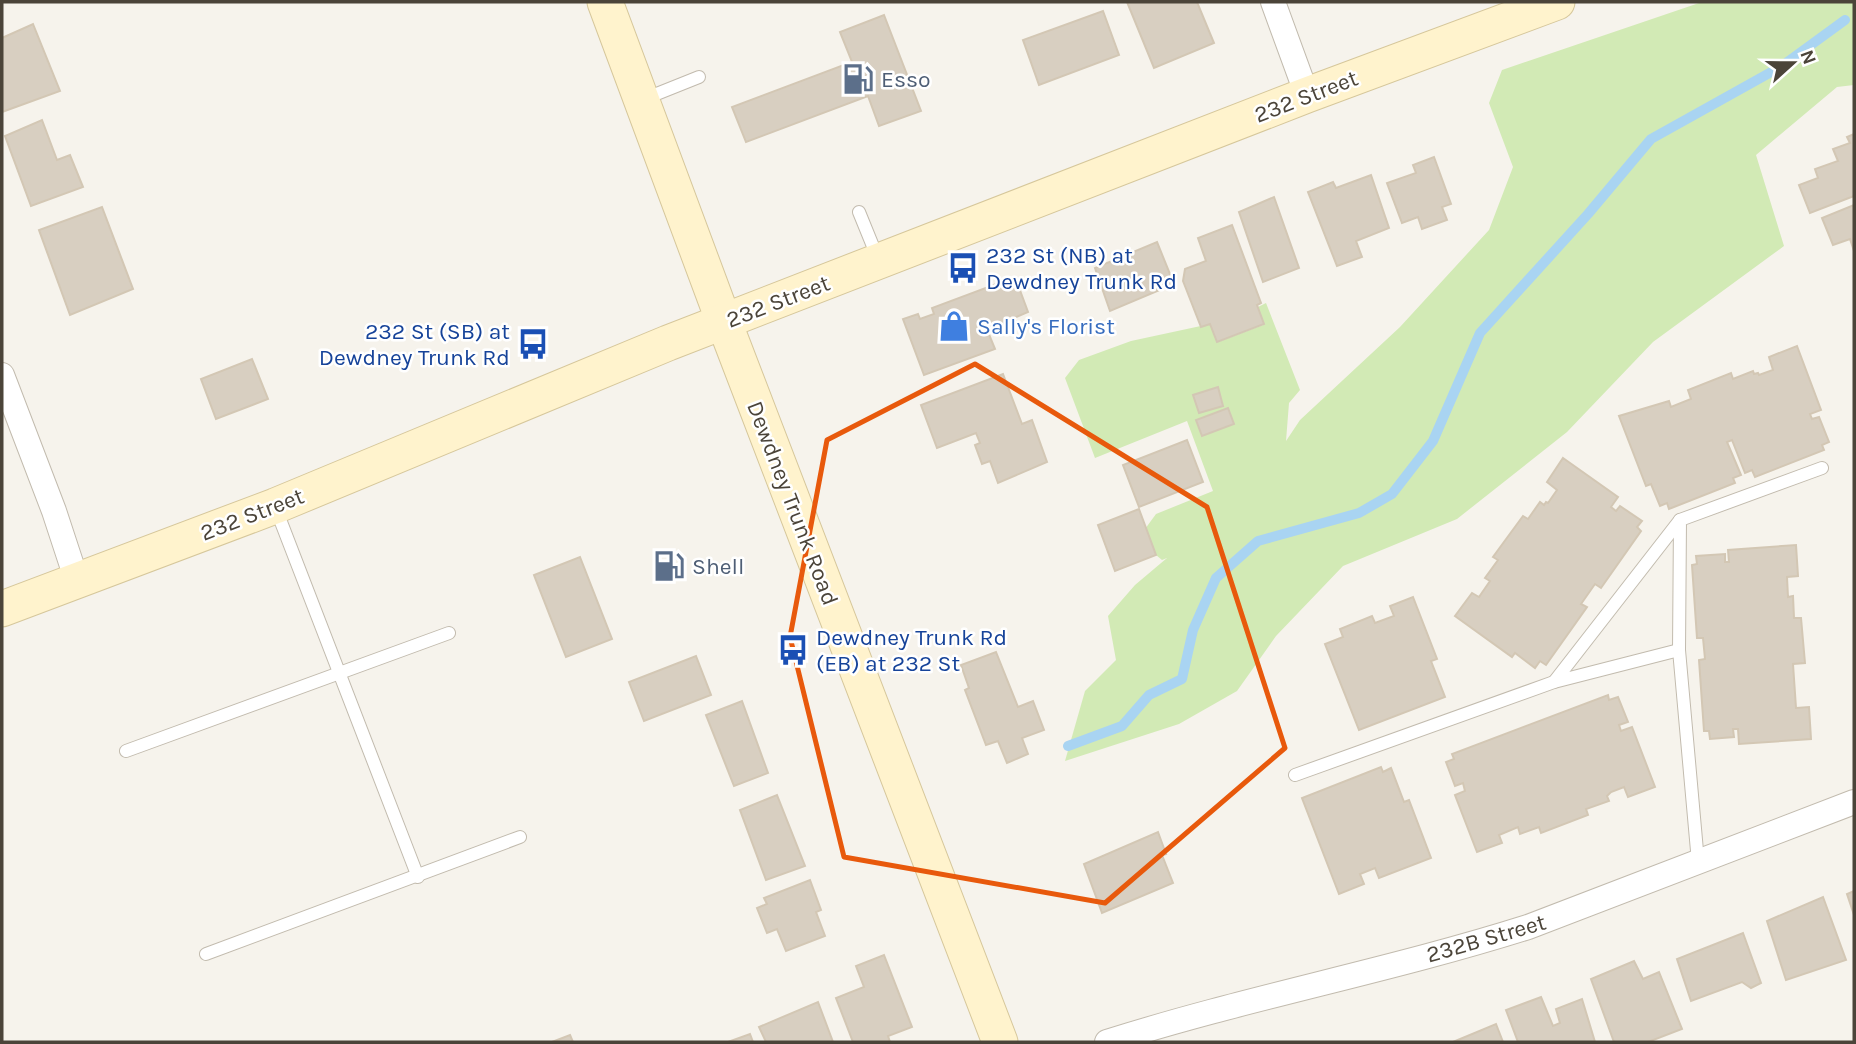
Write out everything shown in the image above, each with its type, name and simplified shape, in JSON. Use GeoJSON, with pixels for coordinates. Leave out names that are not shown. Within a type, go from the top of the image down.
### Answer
{"type":"FeatureCollection","features":[{"type":"Feature","properties":{"kind":"main road","name":"Dewdney Trunk Road"},"geometry":{"type":"LineString","coordinates":[[605,2],[723,322],[1000,1042]]}},
{"type":"Feature","properties":{"kind":"main road","name":"232 Street"},"geometry":{"type":"LineString","coordinates":[[2,609],[275,506],[723,322],[1307,95],[1557,2]]}},
{"type":"Feature","properties":{"kind":"street"},"geometry":{"type":"LineString","coordinates":[[1273,2],[1307,95]]}},
{"type":"Feature","properties":{"kind":"street"},"geometry":{"type":"LineString","coordinates":[[2,375],[54,511],[77,581]]}},
{"type":"Feature","properties":{"kind":"street","name":"232B Street"},"geometry":{"type":"LineString","coordinates":[[1107,1042],[1306,986],[1473,945],[1573,912],[1854,802]]}},
{"type":"Feature","properties":{"kind":"lane"},"geometry":{"type":"LineString","coordinates":[[641,100],[699,77]]}},
{"type":"Feature","properties":{"kind":"lane"},"geometry":{"type":"LineString","coordinates":[[859,212],[880,261]]}},
{"type":"Feature","properties":{"kind":"lane"},"geometry":{"type":"LineString","coordinates":[[1554,682],[1680,520],[1822,468]]}},
{"type":"Feature","properties":{"kind":"lane"},"geometry":{"type":"LineString","coordinates":[[275,506],[418,877]]}},
{"type":"Feature","properties":{"kind":"lane"},"geometry":{"type":"LineString","coordinates":[[1680,520],[1679,650],[1698,862]]}},
{"type":"Feature","properties":{"kind":"lane"},"geometry":{"type":"LineString","coordinates":[[127,751],[449,633]]}},
{"type":"Feature","properties":{"kind":"lane"},"geometry":{"type":"LineString","coordinates":[[1294,775],[1554,682],[1679,650]]}},
{"type":"Feature","properties":{"kind":"lane"},"geometry":{"type":"LineString","coordinates":[[206,954],[520,837]]}},
{"type":"Feature","properties":{"kind":"highlighted area"},"geometry":{"type":"Polygon","coordinates":[[[975,364],[1207,507],[1285,748],[1105,903],[844,857],[790,637],[827,440],[975,364]]]}},
{"type":"Feature","properties":{"kind":"green space"},"geometry":{"type":"Polygon","coordinates":[[[1702,2],[1854,2],[1854,85],[1837,87],[1756,155],[1784,246],[1653,342],[1567,432],[1457,519],[1343,566],[1276,636],[1237,691],[1179,724],[1065,761],[1085,691],[1116,660],[1108,616],[1135,585],[1167,558],[1162,560],[1156,555],[1145,529],[1156,514],[1213,491],[1187,421],[1095,458],[1065,378],[1079,360],[1131,341],[1210,324],[1218,342],[1263,325],[1258,307],[1266,303],[1300,390],[1289,403],[1286,441],[1300,420],[1400,327],[1489,230],[1513,167],[1489,103],[1502,70],[1702,2]]]}},
{"type":"Feature","properties":{"kind":"building"},"geometry":{"type":"Polygon","coordinates":[[[1127,2],[1197,2],[1214,43],[1154,68],[1127,2]]]}},
{"type":"Feature","properties":{"kind":"building"},"geometry":{"type":"Polygon","coordinates":[[[1103,11],[1119,55],[1039,85],[1023,40],[1103,11]]]}},
{"type":"Feature","properties":{"kind":"building","name":"Esso"},"geometry":{"type":"Polygon","coordinates":[[[884,15],[921,111],[879,126],[868,96],[746,142],[732,107],[852,62],[840,32],[884,15]]]}},
{"type":"Feature","properties":{"kind":"building"},"geometry":{"type":"Polygon","coordinates":[[[33,24],[60,91],[2,112],[2,38],[33,24]]]}},
{"type":"Feature","properties":{"kind":"building"},"geometry":{"type":"Polygon","coordinates":[[[42,120],[57,160],[70,155],[83,187],[31,206],[5,136],[42,120]]]}},
{"type":"Feature","properties":{"kind":"building"},"geometry":{"type":"Polygon","coordinates":[[[1854,134],[1854,196],[1810,213],[1799,185],[1818,178],[1815,169],[1838,161],[1833,149],[1850,143],[1847,137],[1854,134]]]}},
{"type":"Feature","properties":{"kind":"building"},"geometry":{"type":"Polygon","coordinates":[[[1434,157],[1451,204],[1442,207],[1447,220],[1422,229],[1418,217],[1402,223],[1387,183],[1416,173],[1413,165],[1434,157]]]}},
{"type":"Feature","properties":{"kind":"building"},"geometry":{"type":"Polygon","coordinates":[[[1371,175],[1389,228],[1356,241],[1362,257],[1337,266],[1308,192],[1333,182],[1336,188],[1371,175]]]}},
{"type":"Feature","properties":{"kind":"building"},"geometry":{"type":"Polygon","coordinates":[[[1274,197],[1299,268],[1263,282],[1239,212],[1274,197]]]}},
{"type":"Feature","properties":{"kind":"building"},"geometry":{"type":"Polygon","coordinates":[[[1854,205],[1854,251],[1850,239],[1833,245],[1822,218],[1854,205]]]}},
{"type":"Feature","properties":{"kind":"building"},"geometry":{"type":"Polygon","coordinates":[[[102,207],[133,289],[70,315],[39,230],[102,207]]]}},
{"type":"Feature","properties":{"kind":"building"},"geometry":{"type":"Polygon","coordinates":[[[1232,225],[1261,303],[1257,305],[1264,324],[1217,342],[1210,324],[1201,327],[1183,281],[1185,269],[1206,261],[1198,238],[1232,225]]]}},
{"type":"Feature","properties":{"kind":"building"},"geometry":{"type":"Polygon","coordinates":[[[1157,242],[1174,284],[1110,311],[1095,268],[1157,242]]]}},
{"type":"Feature","properties":{"kind":"building","name":"Sally's Florist"},"geometry":{"type":"Polygon","coordinates":[[[1015,277],[1028,312],[1014,318],[1016,321],[988,332],[995,349],[924,375],[903,319],[918,314],[920,319],[934,314],[932,308],[1015,277]]]}},
{"type":"Feature","properties":{"kind":"building"},"geometry":{"type":"Polygon","coordinates":[[[1797,346],[1821,410],[1810,414],[1812,419],[1819,417],[1829,442],[1822,445],[1824,450],[1755,477],[1752,470],[1745,473],[1732,440],[1727,442],[1741,475],[1733,478],[1735,483],[1669,509],[1667,503],[1660,506],[1651,484],[1646,486],[1619,416],[1669,401],[1671,407],[1691,399],[1688,390],[1731,373],[1733,379],[1753,371],[1759,375],[1773,370],[1769,357],[1797,346]]]}},
{"type":"Feature","properties":{"kind":"building"},"geometry":{"type":"Polygon","coordinates":[[[252,359],[268,399],[216,419],[201,379],[252,359]]]}},
{"type":"Feature","properties":{"kind":"building"},"geometry":{"type":"Polygon","coordinates":[[[1003,374],[1022,424],[1032,420],[1047,462],[998,483],[990,461],[982,464],[975,445],[980,443],[976,433],[937,448],[921,405],[1003,374]]]}},
{"type":"Feature","properties":{"kind":"building"},"geometry":{"type":"Polygon","coordinates":[[[1218,387],[1223,406],[1199,413],[1193,395],[1218,387]]]}},
{"type":"Feature","properties":{"kind":"building"},"geometry":{"type":"Polygon","coordinates":[[[1228,408],[1234,424],[1202,436],[1196,420],[1228,408]]]}},
{"type":"Feature","properties":{"kind":"building"},"geometry":{"type":"Polygon","coordinates":[[[1187,440],[1203,482],[1139,507],[1123,465],[1187,440]]]}},
{"type":"Feature","properties":{"kind":"building"},"geometry":{"type":"Polygon","coordinates":[[[1563,458],[1618,497],[1611,507],[1616,511],[1620,506],[1642,521],[1637,527],[1641,531],[1601,588],[1595,584],[1581,604],[1587,607],[1546,665],[1540,661],[1535,668],[1515,653],[1512,657],[1455,616],[1472,593],[1479,597],[1490,581],[1485,578],[1498,560],[1493,557],[1523,516],[1528,519],[1540,502],[1544,505],[1548,503],[1557,490],[1547,482],[1563,458]]]}},
{"type":"Feature","properties":{"kind":"building"},"geometry":{"type":"Polygon","coordinates":[[[1139,509],[1156,555],[1115,571],[1098,525],[1139,509]]]}},
{"type":"Feature","properties":{"kind":"building"},"geometry":{"type":"Polygon","coordinates":[[[1796,545],[1798,576],[1787,577],[1788,597],[1793,596],[1794,618],[1801,618],[1805,663],[1793,664],[1796,708],[1809,707],[1811,739],[1739,744],[1738,729],[1733,729],[1734,737],[1710,739],[1709,731],[1704,731],[1699,660],[1705,659],[1703,638],[1697,638],[1692,565],[1697,564],[1696,556],[1725,554],[1725,562],[1729,562],[1728,550],[1796,545]]]}},
{"type":"Feature","properties":{"kind":"building"},"geometry":{"type":"Polygon","coordinates":[[[580,557],[612,639],[566,657],[534,575],[580,557]]]}},
{"type":"Feature","properties":{"kind":"building"},"geometry":{"type":"Polygon","coordinates":[[[1413,597],[1437,659],[1431,661],[1445,697],[1359,730],[1325,644],[1343,637],[1340,629],[1372,616],[1375,623],[1394,616],[1390,606],[1413,597]]]}},
{"type":"Feature","properties":{"kind":"building"},"geometry":{"type":"Polygon","coordinates":[[[996,652],[1018,707],[1033,701],[1044,730],[1022,738],[1028,754],[1007,763],[998,741],[986,745],[965,690],[969,688],[961,665],[996,652]]]}},
{"type":"Feature","properties":{"kind":"building"},"geometry":{"type":"Polygon","coordinates":[[[696,656],[711,695],[644,721],[629,682],[696,656]]]}},
{"type":"Feature","properties":{"kind":"building"},"geometry":{"type":"Polygon","coordinates":[[[1608,695],[1609,700],[1618,697],[1628,722],[1619,725],[1621,731],[1632,727],[1655,787],[1628,797],[1624,787],[1611,792],[1607,796],[1609,801],[1586,809],[1588,815],[1541,833],[1539,827],[1520,834],[1518,827],[1499,835],[1502,843],[1477,852],[1455,795],[1465,791],[1463,783],[1455,786],[1446,762],[1454,759],[1452,754],[1608,695]]]}},
{"type":"Feature","properties":{"kind":"building"},"geometry":{"type":"Polygon","coordinates":[[[742,701],[768,773],[734,786],[706,715],[742,701]]]}},
{"type":"Feature","properties":{"kind":"building"},"geometry":{"type":"Polygon","coordinates":[[[1381,767],[1383,772],[1391,768],[1404,802],[1409,800],[1431,858],[1379,878],[1375,868],[1360,874],[1364,884],[1339,894],[1302,798],[1381,767]]]}},
{"type":"Feature","properties":{"kind":"building"},"geometry":{"type":"Polygon","coordinates":[[[777,795],[805,866],[766,880],[740,810],[777,795]]]}},
{"type":"Feature","properties":{"kind":"building"},"geometry":{"type":"Polygon","coordinates":[[[1158,832],[1166,854],[1162,855],[1173,883],[1102,913],[1084,864],[1158,832]]]}},
{"type":"Feature","properties":{"kind":"building"},"geometry":{"type":"Polygon","coordinates":[[[810,880],[821,910],[816,912],[825,936],[786,951],[777,929],[767,933],[757,908],[767,904],[764,898],[810,880]]]}},
{"type":"Feature","properties":{"kind":"building"},"geometry":{"type":"Polygon","coordinates":[[[1854,891],[1854,915],[1847,894],[1854,891]]]}},
{"type":"Feature","properties":{"kind":"building"},"geometry":{"type":"Polygon","coordinates":[[[1823,897],[1846,960],[1786,980],[1767,921],[1823,897]]]}},
{"type":"Feature","properties":{"kind":"building"},"geometry":{"type":"Polygon","coordinates":[[[1743,933],[1761,983],[1751,988],[1742,982],[1691,1001],[1677,959],[1743,933]]]}},
{"type":"Feature","properties":{"kind":"building"},"geometry":{"type":"Polygon","coordinates":[[[884,955],[912,1027],[888,1036],[890,1042],[853,1042],[836,998],[864,987],[856,966],[884,955]]]}},
{"type":"Feature","properties":{"kind":"building"},"geometry":{"type":"Polygon","coordinates":[[[1634,961],[1643,979],[1659,972],[1682,1029],[1648,1042],[1614,1042],[1591,979],[1634,961]]]}},
{"type":"Feature","properties":{"kind":"building"},"geometry":{"type":"Polygon","coordinates":[[[1541,997],[1553,1026],[1560,1023],[1556,1009],[1582,999],[1595,1042],[1518,1042],[1506,1010],[1541,997]]]}},
{"type":"Feature","properties":{"kind":"building"},"geometry":{"type":"Polygon","coordinates":[[[818,1002],[833,1042],[766,1042],[759,1027],[818,1002]]]}},
{"type":"Feature","properties":{"kind":"building"},"geometry":{"type":"Polygon","coordinates":[[[1496,1024],[1503,1042],[1453,1042],[1496,1024]]]}},
{"type":"Feature","properties":{"kind":"building"},"geometry":{"type":"Polygon","coordinates":[[[750,1034],[753,1042],[728,1042],[750,1034]]]}},
{"type":"Feature","properties":{"kind":"building"},"geometry":{"type":"Polygon","coordinates":[[[570,1035],[573,1042],[552,1042],[570,1035]]]}},
{"type":"Feature","properties":{"kind":"waterway"},"geometry":{"type":"LineString","coordinates":[[1068,746],[1122,726],[1149,695],[1182,679],[1193,630],[1216,578],[1258,541],[1359,513],[1392,494],[1433,441],[1480,333],[1588,214],[1651,139],[1782,66],[1845,20]]}},
{"type":"Feature","properties":{"kind":"place","name":"Esso"},"geometry":{"type":"Point","coordinates":[858,79]}},
{"type":"Feature","properties":{"kind":"place","name":"232 St (NB) at Dewdney Trunk Rd"},"geometry":{"type":"Point","coordinates":[963,268]}},
{"type":"Feature","properties":{"kind":"place","name":"Sally's Florist"},"geometry":{"type":"Point","coordinates":[954,326]}},
{"type":"Feature","properties":{"kind":"place","name":"232 St (SB) at Dewdney Trunk Rd"},"geometry":{"type":"Point","coordinates":[533,344]}},
{"type":"Feature","properties":{"kind":"place","name":"Shell"},"geometry":{"type":"Point","coordinates":[669,566]}},
{"type":"Feature","properties":{"kind":"place","name":"Dewdney Trunk Rd (EB) at 232 St"},"geometry":{"type":"Point","coordinates":[793,650]}}]}
